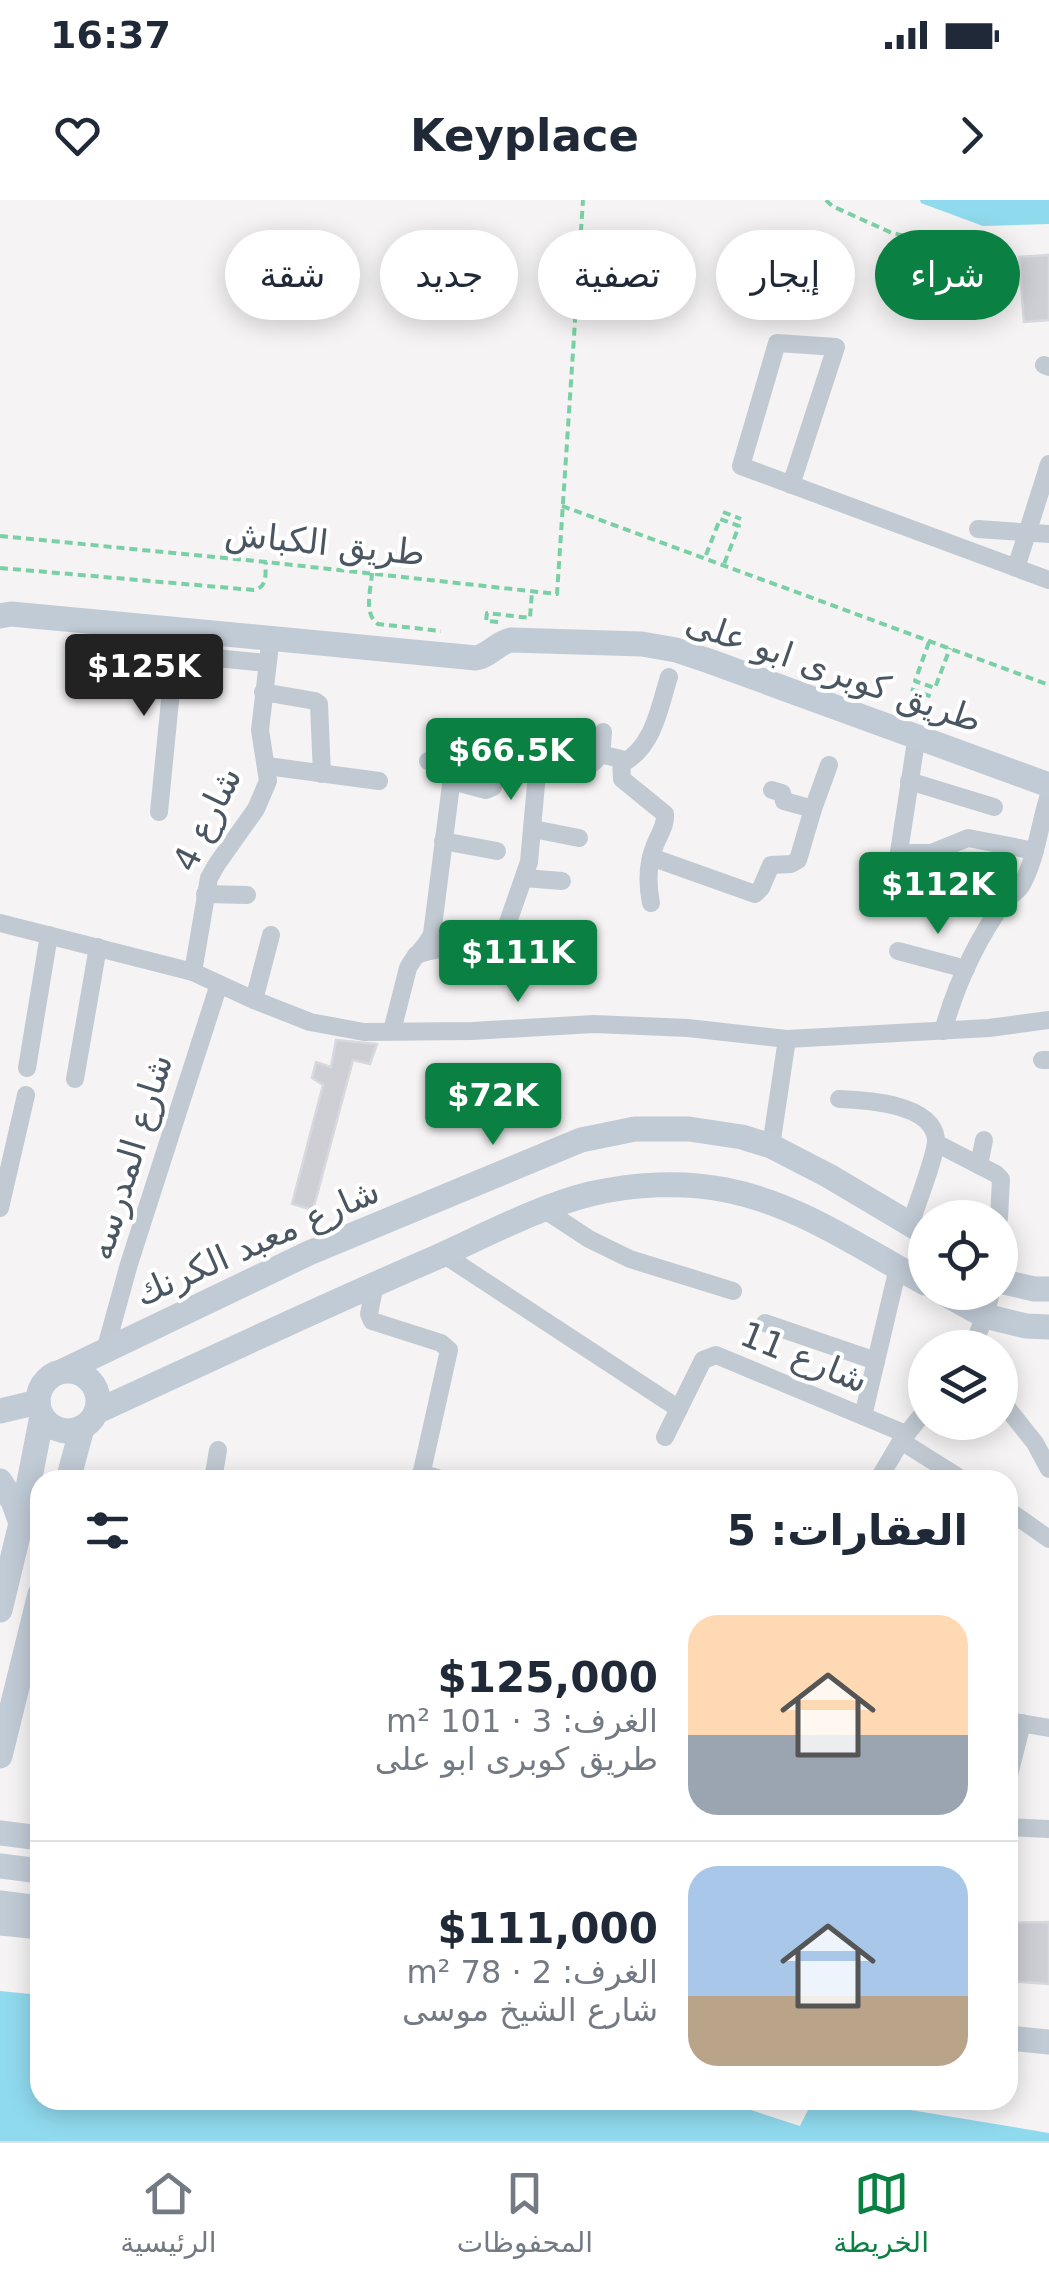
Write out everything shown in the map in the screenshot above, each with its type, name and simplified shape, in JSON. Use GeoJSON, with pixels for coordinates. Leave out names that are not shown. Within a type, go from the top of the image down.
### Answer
{"type":"FeatureCollection","features":[{"type":"Feature","properties":{"kind":"street"},"geometry":{"type":"LineString","coordinates":[[792,485],[836,347],[777,344],[742,466],[792,485],[1049,580]]}},
{"type":"Feature","properties":{"kind":"street"},"geometry":{"type":"LineString","coordinates":[[1016,568],[1049,464]]}},
{"type":"Feature","properties":{"kind":"street"},"geometry":{"type":"LineString","coordinates":[[978,529],[1049,534]]}},
{"type":"Feature","properties":{"kind":"street","name":"طريق كوبرى ابو على"},"geometry":{"type":"LineString","coordinates":[[0,616],[11,614],[176,640],[271,636],[476,658],[510,640],[642,644],[709,660],[1049,785]]}},
{"type":"Feature","properties":{"kind":"street","name":"شارع 4"},"geometry":{"type":"LineString","coordinates":[[193,972],[205,894],[216,864],[256,809],[268,780],[260,730],[271,636]]}},
{"type":"Feature","properties":{"kind":"street"},"geometry":{"type":"LineString","coordinates":[[176,640],[196,656],[266,664]]}},
{"type":"Feature","properties":{"kind":"street"},"geometry":{"type":"LineString","coordinates":[[159,812],[176,640]]}},
{"type":"Feature","properties":{"kind":"street"},"geometry":{"type":"LineString","coordinates":[[651,903],[651,858],[666,823],[665,814],[621,776],[623,762],[642,750],[648,740],[669,676]]}},
{"type":"Feature","properties":{"kind":"street"},"geometry":{"type":"LineString","coordinates":[[262,692],[319,704],[322,774]]}},
{"type":"Feature","properties":{"kind":"street"},"geometry":{"type":"LineString","coordinates":[[452,780],[490,790],[508,732]]}},
{"type":"Feature","properties":{"kind":"street"},"geometry":{"type":"LineString","coordinates":[[499,767],[537,773],[574,770],[590,764],[600,754],[603,732]]}},
{"type":"Feature","properties":{"kind":"street"},"geometry":{"type":"LineString","coordinates":[[917,736],[898,859],[968,838],[1039,859]]}},
{"type":"Feature","properties":{"kind":"street"},"geometry":{"type":"LineString","coordinates":[[600,754],[623,762]]}},
{"type":"Feature","properties":{"kind":"street"},"geometry":{"type":"LineString","coordinates":[[392,1032],[408,968],[432,934],[452,780],[448,772],[428,761]]}},
{"type":"Feature","properties":{"kind":"street"},"geometry":{"type":"LineString","coordinates":[[651,858],[755,894],[770,866],[798,860],[829,765]]}},
{"type":"Feature","properties":{"kind":"street"},"geometry":{"type":"LineString","coordinates":[[267,766],[379,781]]}},
{"type":"Feature","properties":{"kind":"street"},"geometry":{"type":"LineString","coordinates":[[498,948],[524,878],[537,773]]}},
{"type":"Feature","properties":{"kind":"street"},"geometry":{"type":"LineString","coordinates":[[909,781],[994,807]]}},
{"type":"Feature","properties":{"kind":"street"},"geometry":{"type":"LineString","coordinates":[[772,790],[782,794],[784,802],[813,809]]}},
{"type":"Feature","properties":{"kind":"street"},"geometry":{"type":"LineString","coordinates":[[944,1030],[966,968],[1005,900],[1019,888],[1039,859],[1040,822],[1049,796]]}},
{"type":"Feature","properties":{"kind":"street"},"geometry":{"type":"LineString","coordinates":[[533,829],[579,838]]}},
{"type":"Feature","properties":{"kind":"street"},"geometry":{"type":"LineString","coordinates":[[443,841],[497,850]]}},
{"type":"Feature","properties":{"kind":"street"},"geometry":{"type":"LineString","coordinates":[[524,878],[562,882]]}},
{"type":"Feature","properties":{"kind":"street"},"geometry":{"type":"LineString","coordinates":[[205,894],[246,895]]}},
{"type":"Feature","properties":{"kind":"street"},"geometry":{"type":"LineString","coordinates":[[0,923],[193,972],[310,1022],[364,1032],[594,1024],[688,1028],[787,1039],[989,1028],[1049,1020]]}},
{"type":"Feature","properties":{"kind":"street"},"geometry":{"type":"LineString","coordinates":[[27,1068],[49,934]]}},
{"type":"Feature","properties":{"kind":"street"},"geometry":{"type":"LineString","coordinates":[[254,1000],[271,936]]}},
{"type":"Feature","properties":{"kind":"street"},"geometry":{"type":"LineString","coordinates":[[416,955],[448,946],[484,945],[573,961]]}},
{"type":"Feature","properties":{"kind":"street"},"geometry":{"type":"LineString","coordinates":[[75,1079],[98,947]]}},
{"type":"Feature","properties":{"kind":"street"},"geometry":{"type":"LineString","coordinates":[[898,950],[966,968]]}},
{"type":"Feature","properties":{"kind":"street","name":"شارع المدرسه"},"geometry":{"type":"LineString","coordinates":[[105,1351],[218,984]]}},
{"type":"Feature","properties":{"kind":"street"},"geometry":{"type":"LineString","coordinates":[[772,1146],[787,1039]]}},
{"type":"Feature","properties":{"kind":"street"},"geometry":{"type":"LineString","coordinates":[[0,1208],[26,1095]]}},
{"type":"Feature","properties":{"kind":"street"},"geometry":{"type":"LineString","coordinates":[[839,1099],[884,1103],[916,1113],[931,1125],[936,1143],[924,1200]]}},
{"type":"Feature","properties":{"kind":"street","name":"شارع معبد الكرنك"},"geometry":{"type":"LineString","coordinates":[[65,1370],[309,1252],[581,1140],[634,1129],[689,1130],[742,1137],[772,1146],[908,1222]]}},
{"type":"Feature","properties":{"kind":"street"},"geometry":{"type":"LineString","coordinates":[[979,1164],[984,1140]]}},
{"type":"Feature","properties":{"kind":"street"},"geometry":{"type":"LineString","coordinates":[[936,1143],[996,1174],[1001,1179],[1000,1200]]}},
{"type":"Feature","properties":{"kind":"street"},"geometry":{"type":"LineString","coordinates":[[40,1409],[50,1424],[71,1431],[444,1254],[588,1194],[635,1186],[682,1185],[763,1198],[801,1214],[908,1274]]}},
{"type":"Feature","properties":{"kind":"street"},"geometry":{"type":"LineString","coordinates":[[546,1210],[589,1240],[630,1258],[733,1291]]}},
{"type":"Feature","properties":{"kind":"street"},"geometry":{"type":"LineString","coordinates":[[444,1254],[679,1409]]}},
{"type":"Feature","properties":{"kind":"street"},"geometry":{"type":"LineString","coordinates":[[863,1416],[898,1268]]}},
{"type":"Feature","properties":{"kind":"street"},"geometry":{"type":"LineString","coordinates":[[375,1284],[369,1314],[372,1322],[440,1343],[449,1350],[422,1470]]}},
{"type":"Feature","properties":{"kind":"street"},"geometry":{"type":"LineString","coordinates":[[1018,1285],[1049,1289]]}},
{"type":"Feature","properties":{"kind":"street"},"geometry":{"type":"LineString","coordinates":[[998,1310],[1026,1326],[1049,1327]]}},
{"type":"Feature","properties":{"kind":"street"},"geometry":{"type":"LineString","coordinates":[[765,1324],[876,1361]]}},
{"type":"Feature","properties":{"kind":"street","name":"شارع 11"},"geometry":{"type":"LineString","coordinates":[[666,1437],[703,1360],[716,1356],[863,1416],[903,1437],[949,1470]]}},
{"type":"Feature","properties":{"kind":"street"},"geometry":{"type":"LineString","coordinates":[[0,1610],[21,1523],[40,1390],[45,1380],[65,1370],[88,1378],[98,1400],[72,1470]]}},
{"type":"Feature","properties":{"kind":"street"},"geometry":{"type":"LineString","coordinates":[[0,1411],[40,1409]]}},
{"type":"Feature","properties":{"kind":"street"},"geometry":{"type":"LineString","coordinates":[[1018,1423],[1049,1470]]}},
{"type":"Feature","properties":{"kind":"street"},"geometry":{"type":"LineString","coordinates":[[884,1470],[908,1431]]}},
{"type":"Feature","properties":{"kind":"street"},"geometry":{"type":"LineString","coordinates":[[215,1470],[218,1450]]}},
{"type":"Feature","properties":{"kind":"street"},"geometry":{"type":"LineString","coordinates":[[0,1480],[21,1523]]}},
{"type":"Feature","properties":{"kind":"street"},"geometry":{"type":"LineString","coordinates":[[1018,1517],[1049,1539]]}},
{"type":"Feature","properties":{"kind":"street"},"geometry":{"type":"LineString","coordinates":[[0,1756],[30,1648]]}},
{"type":"Feature","properties":{"kind":"street"},"geometry":{"type":"LineString","coordinates":[[1018,1723],[1049,1728]]}},
{"type":"Feature","properties":{"kind":"street"},"geometry":{"type":"LineString","coordinates":[[1018,1827],[1049,1829]]}},
{"type":"Feature","properties":{"kind":"street"},"geometry":{"type":"LineString","coordinates":[[0,1832],[30,1836]]}},
{"type":"Feature","properties":{"kind":"street"},"geometry":{"type":"LineString","coordinates":[[0,1866],[30,1870]]}},
{"type":"Feature","properties":{"kind":"street"},"geometry":{"type":"LineString","coordinates":[[0,1903],[30,1907]]}},
{"type":"Feature","properties":{"kind":"street"},"geometry":{"type":"LineString","coordinates":[[0,1923],[30,1927]]}},
{"type":"Feature","properties":{"kind":"street"},"geometry":{"type":"LineString","coordinates":[[1018,2039],[1049,2042]]}},
{"type":"Feature","properties":{"kind":"path"},"geometry":{"type":"LineString","coordinates":[[523,617],[530,618],[532,591],[556,594],[584,200]]}},
{"type":"Feature","properties":{"kind":"path"},"geometry":{"type":"LineString","coordinates":[[826,200],[885,230]]}},
{"type":"Feature","properties":{"kind":"path"},"geometry":{"type":"LineString","coordinates":[[562,506],[1049,685]]}},
{"type":"Feature","properties":{"kind":"path"},"geometry":{"type":"LineString","coordinates":[[723,512],[741,519]]}},
{"type":"Feature","properties":{"kind":"path"},"geometry":{"type":"LineString","coordinates":[[730,523],[732,516]]}},
{"type":"Feature","properties":{"kind":"path"},"geometry":{"type":"LineString","coordinates":[[705,557],[720,519],[739,526],[724,564]]}},
{"type":"Feature","properties":{"kind":"path","name":"طريق الكباش"},"geometry":{"type":"LineString","coordinates":[[0,536],[532,591]]}},
{"type":"Feature","properties":{"kind":"path"},"geometry":{"type":"LineString","coordinates":[[0,568],[254,590],[263,586],[266,562]]}},
{"type":"Feature","properties":{"kind":"path"},"geometry":{"type":"LineString","coordinates":[[372,574],[369,613],[375,622],[446,632]]}},
{"type":"Feature","properties":{"kind":"path"},"geometry":{"type":"LineString","coordinates":[[930,641],[915,681],[925,685],[935,688],[950,648]]}},
{"type":"Feature","properties":{"kind":"path"},"geometry":{"type":"LineString","coordinates":[[922,693],[925,685]]}},
{"type":"Feature","properties":{"kind":"path"},"geometry":{"type":"LineString","coordinates":[[911,689],[932,697]]}},
{"type":"Feature","properties":{"kind":"water"},"geometry":{"type":"Polygon","coordinates":[[[920,200],[1049,200],[1049,224],[983,226],[920,200]]]}},
{"type":"Feature","properties":{"kind":"water"},"geometry":{"type":"Polygon","coordinates":[[[0,1991],[30,1994],[30,2110],[751,2110],[800,2126],[808,2110],[910,2110],[1049,2133],[1049,2141],[0,2141],[0,1991]]]}},
{"type":"Feature","properties":{"kind":"building"},"geometry":{"type":"Polygon","coordinates":[[[1049,255],[1049,320],[1024,322],[1020,257],[1049,255]]]}},
{"type":"Feature","properties":{"kind":"building"},"geometry":{"type":"Polygon","coordinates":[[[868,879],[894,886],[886,916],[860,909],[868,879]]]}},
{"type":"Feature","properties":{"kind":"building"},"geometry":{"type":"Polygon","coordinates":[[[336,1040],[377,1044],[370,1064],[353,1060],[313,1210],[292,1204],[323,1085],[312,1078],[316,1062],[331,1067],[336,1040]]]}},
{"type":"Feature","properties":{"kind":"building"},"geometry":{"type":"Polygon","coordinates":[[[1049,1922],[1049,1984],[1018,1982],[1018,1923],[1049,1922]]]}}]}
